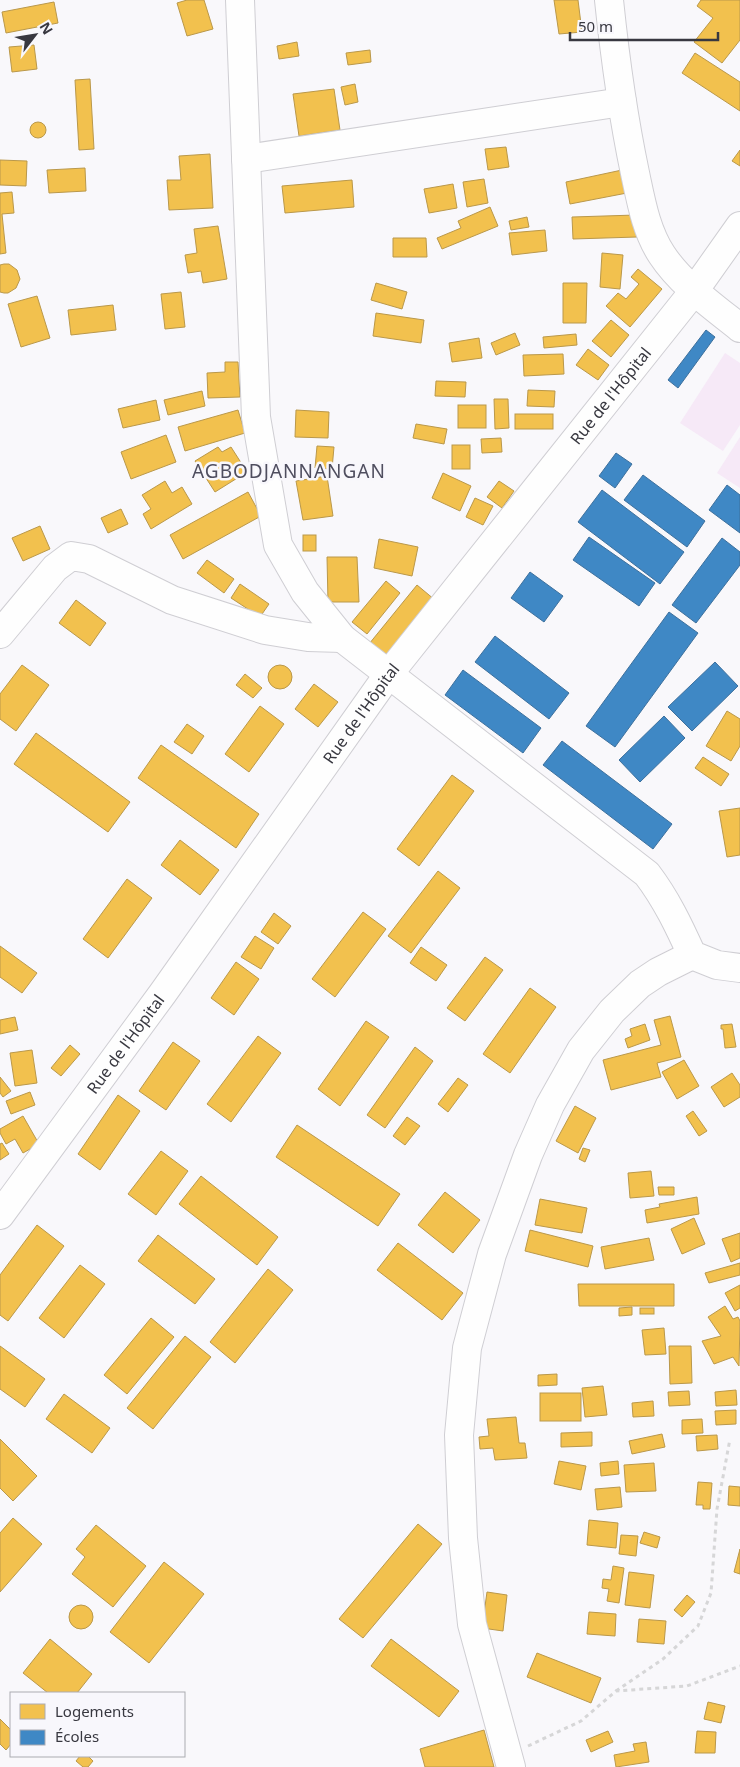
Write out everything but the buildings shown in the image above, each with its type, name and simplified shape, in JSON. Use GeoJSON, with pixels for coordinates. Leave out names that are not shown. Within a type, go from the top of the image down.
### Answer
{"type":"FeatureCollection","features":[{"type":"Feature","properties":{"kind":"street"},"geometry":{"type":"LineString","coordinates":[[240,0],[256,417],[278,546],[305,592],[342,638],[647,874],[663,895],[692,955],[717,965],[740,968]]}},
{"type":"Feature","properties":{"kind":"street"},"geometry":{"type":"LineString","coordinates":[[609,0],[624,123],[643,210],[651,234],[662,256],[694,291],[740,328]]}},
{"type":"Feature","properties":{"kind":"street"},"geometry":{"type":"LineString","coordinates":[[246,160],[622,102]]}},
{"type":"Feature","properties":{"kind":"street","name":"Rue de l'Hôpital"},"geometry":{"type":"LineString","coordinates":[[0,1215],[163,993],[388,675],[694,291],[740,226]]}},
{"type":"Feature","properties":{"kind":"street"},"geometry":{"type":"LineString","coordinates":[[0,634],[55,568],[72,556],[89,559],[172,600],[265,630],[308,637],[342,638]]}},
{"type":"Feature","properties":{"kind":"street"},"geometry":{"type":"LineString","coordinates":[[509,1762],[472,1624],[464,1538],[459,1435],[467,1348],[495,1245],[528,1155],[550,1105],[581,1050],[612,1011],[640,984],[658,972],[692,955]]}},
{"type":"Feature","properties":{"kind":"path"},"geometry":{"type":"LineString","coordinates":[[509,1762],[581,1721],[616,1691],[663,1659],[698,1626],[711,1594],[716,1509],[730,1439]]}},
{"type":"Feature","properties":{"kind":"path"},"geometry":{"type":"LineString","coordinates":[[616,1691],[687,1686],[740,1666]]}},
{"type":"Feature","properties":{"kind":"shaded area"},"geometry":{"type":"Polygon","coordinates":[[[725,353],[740,363],[740,425],[723,451],[680,423],[725,353]]]}},
{"type":"Feature","properties":{"kind":"shaded area"},"geometry":{"type":"Polygon","coordinates":[[[740,437],[740,488],[717,473],[740,437]]]}},
{"type":"Feature","properties":{"kind":"district","name":"AGBODJANNANGAN"},"geometry":{"type":"Point","coordinates":[289,471]}}]}
